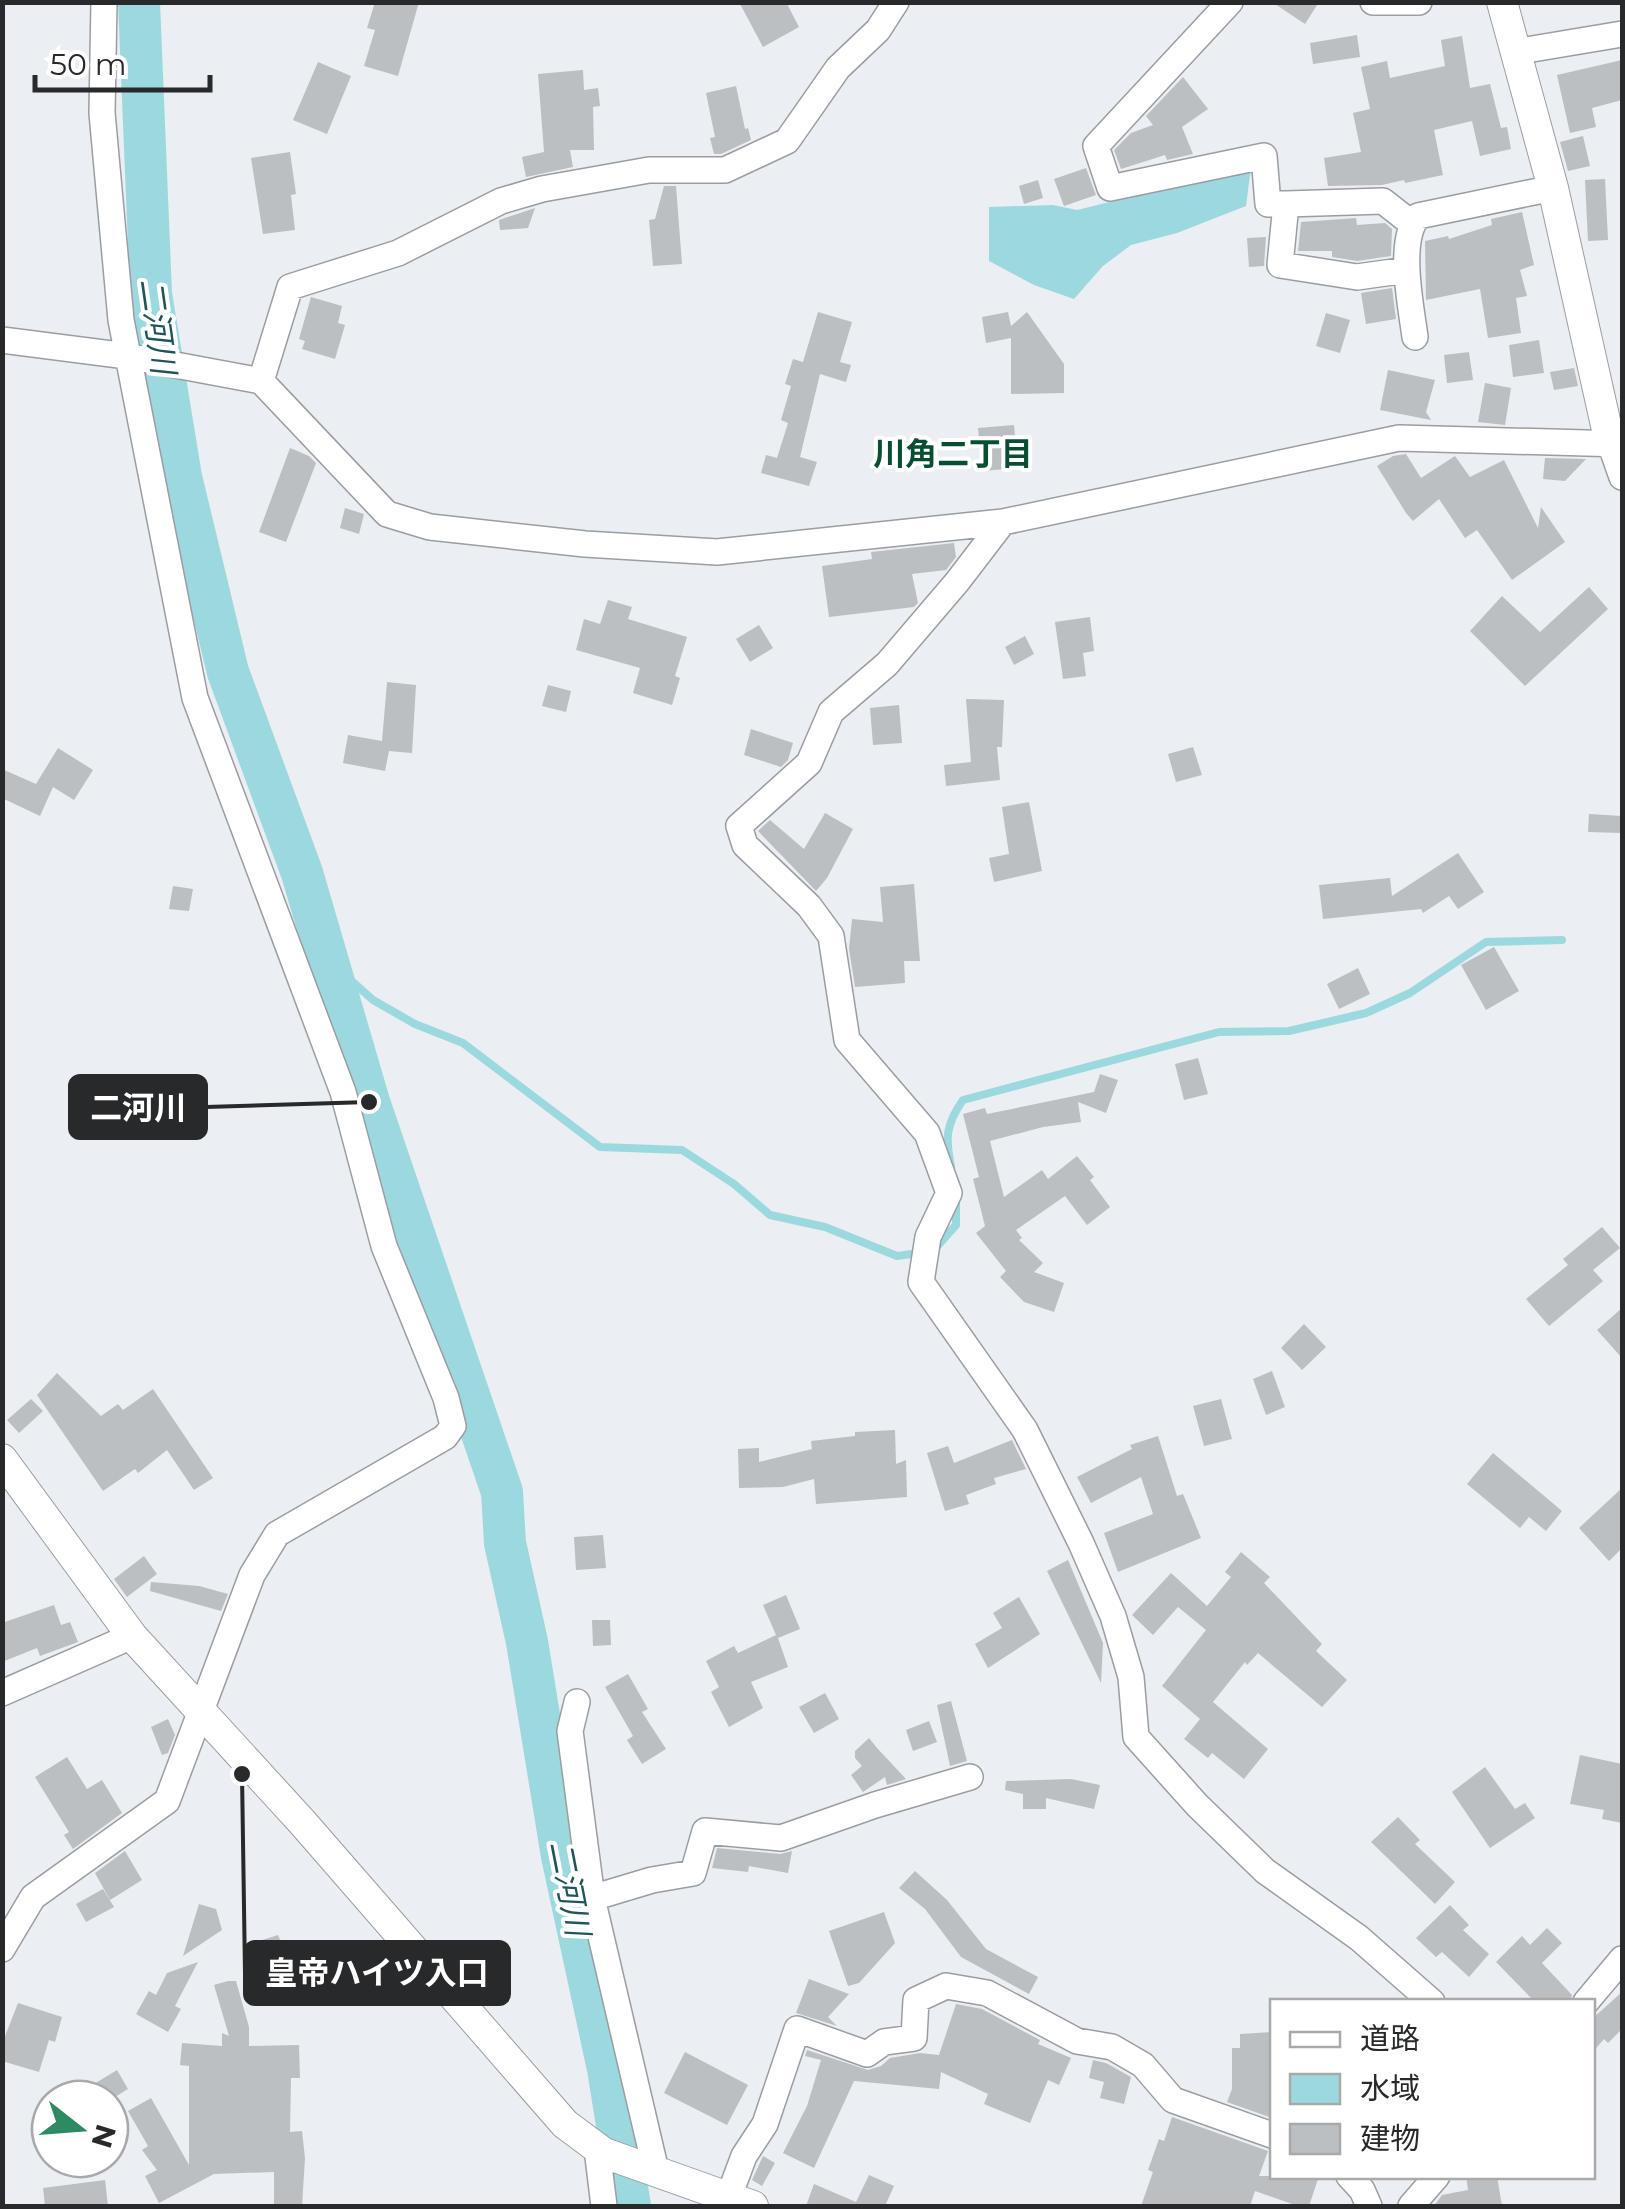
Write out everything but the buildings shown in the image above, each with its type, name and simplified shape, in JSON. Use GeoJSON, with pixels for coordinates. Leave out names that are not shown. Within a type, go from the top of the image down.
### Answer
{"type":"FeatureCollection","features":[{"type":"Feature","properties":{"kind":"street"},"geometry":{"type":"LineString","coordinates":[[2,1948],[32,1897],[167,1801],[252,1576],[277,1534],[445,1436],[453,1426],[446,1398],[384,1246],[343,1092],[195,698],[134,358],[102,113],[104,2]]}},
{"type":"Feature","properties":{"kind":"street"},"geometry":{"type":"LineString","coordinates":[[260,381],[290,287],[398,253],[514,197],[649,170],[724,170],[787,141],[838,68],[878,30],[896,2]]}},
{"type":"Feature","properties":{"kind":"street"},"geometry":{"type":"LineString","coordinates":[[1230,2],[1096,146],[1110,188],[1264,156],[1268,204],[1383,201],[1412,224]]}},
{"type":"Feature","properties":{"kind":"street"},"geometry":{"type":"LineString","coordinates":[[1373,2],[1420,2]]}},
{"type":"Feature","properties":{"kind":"street"},"geometry":{"type":"LineString","coordinates":[[1502,2],[1553,188],[1622,476]]}},
{"type":"Feature","properties":{"kind":"street"},"geometry":{"type":"LineString","coordinates":[[1514,52],[1622,34]]}},
{"type":"Feature","properties":{"kind":"street"},"geometry":{"type":"LineString","coordinates":[[1415,336],[1406,270],[1412,224],[1418,216],[1553,188]]}},
{"type":"Feature","properties":{"kind":"street"},"geometry":{"type":"LineString","coordinates":[[1286,204],[1280,265],[1357,277],[1406,270]]}},
{"type":"Feature","properties":{"kind":"street"},"geometry":{"type":"LineString","coordinates":[[2,340],[260,381],[387,514],[430,527],[585,544],[717,552],[1003,522],[1399,438],[1616,444]]}},
{"type":"Feature","properties":{"kind":"street"},"geometry":{"type":"LineString","coordinates":[[1003,522],[886,664],[830,712],[809,763],[739,826],[745,845],[809,906],[831,936],[847,1040],[928,1133],[949,1192],[928,1238],[922,1282],[1025,1430],[1080,1544],[1113,1616],[1131,1677],[1136,1737],[1266,1871],[1359,1938],[1429,1999]]}},
{"type":"Feature","properties":{"kind":"street"},"geometry":{"type":"LineString","coordinates":[[2,1459],[132,1636],[303,1823],[565,2124],[600,2151],[741,2201],[744,2156],[765,2124],[797,2029],[867,2054],[884,2042],[914,2038],[916,2000],[946,1986],[988,1994],[1077,2040],[1112,2047],[1142,2065],[1172,2100],[1270,2133]]}},
{"type":"Feature","properties":{"kind":"street"},"geometry":{"type":"LineString","coordinates":[[2,1693],[132,1636]]}},
{"type":"Feature","properties":{"kind":"street"},"geometry":{"type":"LineString","coordinates":[[577,1702],[570,1732],[592,1898],[650,2169]]}},
{"type":"Feature","properties":{"kind":"street"},"geometry":{"type":"LineString","coordinates":[[592,1898],[652,1880],[693,1873],[705,1832],[781,1838],[875,1804],[970,1777]]}},
{"type":"Feature","properties":{"kind":"street"},"geometry":{"type":"LineString","coordinates":[[1589,1999],[1622,1959]]}},
{"type":"Feature","properties":{"kind":"street"},"geometry":{"type":"LineString","coordinates":[[600,2151],[604,2206]]}},
{"type":"Feature","properties":{"kind":"street"},"geometry":{"type":"LineString","coordinates":[[1352,2179],[1369,2206]]}},
{"type":"Feature","properties":{"kind":"street"},"geometry":{"type":"LineString","coordinates":[[1411,2206],[1434,2179]]}},
{"type":"Feature","properties":{"kind":"water"},"geometry":{"type":"Polygon","coordinates":[[[1251,167],[1246,206],[1177,233],[1131,245],[1103,266],[1074,299],[1034,285],[989,261],[989,207],[1053,205],[1077,210],[1251,167]]]}},
{"type":"Feature","properties":{"kind":"waterway","name":"二河川"},"geometry":{"type":"LineString","coordinates":[[139,2],[151,294],[181,477],[228,672],[302,873],[369,1102],[502,1492],[505,1543],[527,1642],[562,1856],[608,2069],[630,2206]]}},
{"type":"Feature","properties":{"kind":"waterway"},"geometry":{"type":"LineString","coordinates":[[951,1166],[948,1132],[963,1100],[1219,1032],[1289,1031],[1366,1013],[1410,993],[1486,942],[1562,940]]}},
{"type":"Feature","properties":{"kind":"waterway"},"geometry":{"type":"LineString","coordinates":[[328,960],[373,1000],[415,1024],[463,1043],[600,1147],[682,1150],[734,1184],[770,1215],[825,1227],[897,1256],[919,1253]]}},
{"type":"Feature","properties":{"kind":"waterway"},"geometry":{"type":"LineString","coordinates":[[933,1251],[956,1225],[956,1199]]}},
{"type":"Feature","properties":{"kind":"place","name":"二河川"},"geometry":{"type":"Point","coordinates":[369,1102]}},
{"type":"Feature","properties":{"kind":"place","name":"皇帝ハイツ入口"},"geometry":{"type":"Point","coordinates":[242,1774]}},
{"type":"Feature","properties":{"kind":"district","name":"川角二丁目"},"geometry":{"type":"Point","coordinates":[953,453]}}]}
